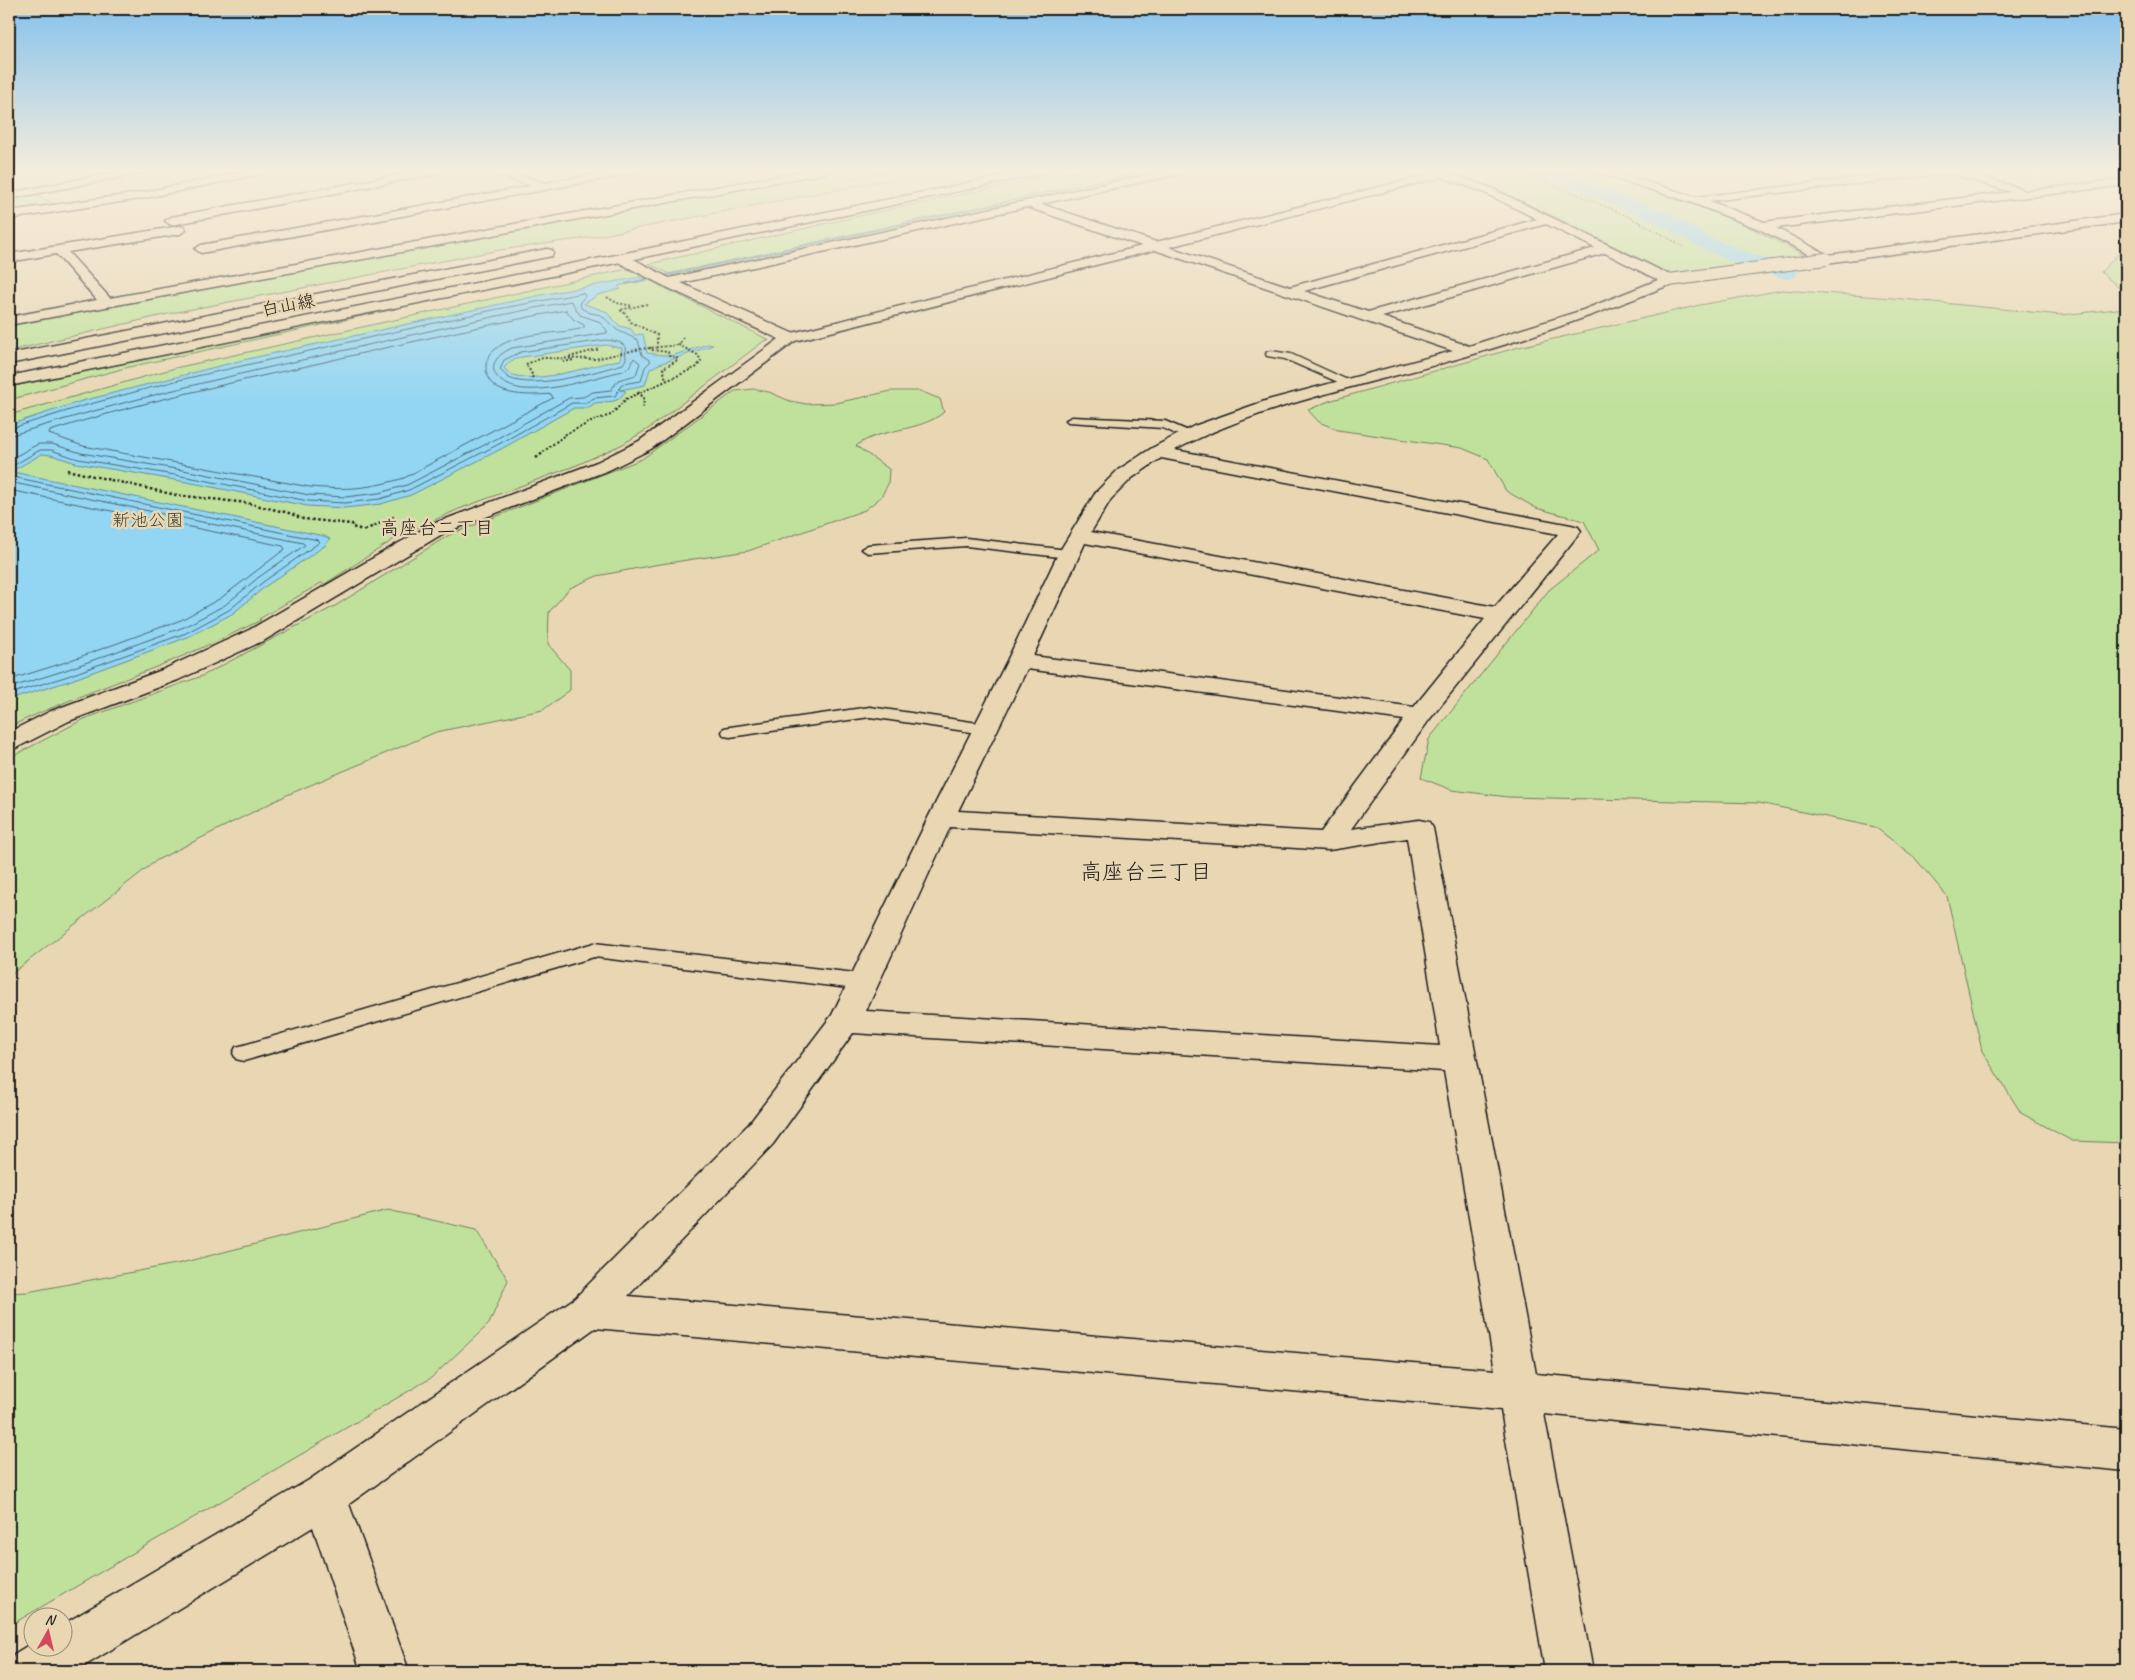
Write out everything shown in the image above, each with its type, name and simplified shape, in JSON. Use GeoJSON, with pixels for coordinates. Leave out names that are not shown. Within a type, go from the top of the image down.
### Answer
{"type":"FeatureCollection","features":[{"type":"Feature","properties":{"kind":"street"},"geometry":{"type":"LineString","coordinates":[[9,258],[68,248]]}},
{"type":"Feature","properties":{"kind":"street"},"geometry":{"type":"LineString","coordinates":[[201,248],[234,280]]}},
{"type":"Feature","properties":{"kind":"street"},"geometry":{"type":"LineString","coordinates":[[9,321],[402,248]]}},
{"type":"Feature","properties":{"kind":"street","name":"白山線"},"geometry":{"type":"LineString","coordinates":[[9,380],[667,248]]}},
{"type":"Feature","properties":{"kind":"street"},"geometry":{"type":"LineString","coordinates":[[667,282],[822,248]]}},
{"type":"Feature","properties":{"kind":"street"},"geometry":{"type":"LineString","coordinates":[[9,742],[60,716],[170,675],[258,635],[437,529],[603,466],[645,445],[790,338],[1145,248]]}},
{"type":"Feature","properties":{"kind":"street"},"geometry":{"type":"LineString","coordinates":[[1161,248],[1469,351]]}},
{"type":"Feature","properties":{"kind":"street"},"geometry":{"type":"LineString","coordinates":[[1290,291],[1444,248]]}},
{"type":"Feature","properties":{"kind":"street"},"geometry":{"type":"LineString","coordinates":[[1806,248],[1826,259]]}},
{"type":"Feature","properties":{"kind":"street"},"geometry":{"type":"LineString","coordinates":[[31,1671],[324,1495],[589,1310],[761,1134],[845,1021],[1073,545],[1108,491],[1125,474],[1158,452],[1200,430],[1274,404],[1469,351],[1588,313],[1669,280],[1904,248]]}},
{"type":"Feature","properties":{"kind":"street"},"geometry":{"type":"LineString","coordinates":[[1367,317],[1606,249],[1669,280]]}},
{"type":"Feature","properties":{"kind":"street"},"geometry":{"type":"LineString","coordinates":[[59,250],[107,303]]}},
{"type":"Feature","properties":{"kind":"street","name":"白山線"},"geometry":{"type":"LineString","coordinates":[[9,359],[563,250]]}},
{"type":"Feature","properties":{"kind":"street"},"geometry":{"type":"LineString","coordinates":[[621,258],[667,282],[790,338]]}},
{"type":"Feature","properties":{"kind":"street"},"geometry":{"type":"LineString","coordinates":[[1158,452],[1571,531],[1500,615],[1420,715],[1329,841]]}},
{"type":"Feature","properties":{"kind":"street"},"geometry":{"type":"LineString","coordinates":[[1073,545],[1500,615]]}},
{"type":"Feature","properties":{"kind":"street"},"geometry":{"type":"LineString","coordinates":[[1019,661],[1420,715]]}},
{"type":"Feature","properties":{"kind":"street"},"geometry":{"type":"LineString","coordinates":[[941,818],[1329,841],[1419,828],[1569,1671]]}},
{"type":"Feature","properties":{"kind":"street"},"geometry":{"type":"LineString","coordinates":[[845,1021],[1459,1060]]}},
{"type":"Feature","properties":{"kind":"street"},"geometry":{"type":"LineString","coordinates":[[589,1310],[1519,1392],[2126,1450]]}},
{"type":"Feature","properties":{"kind":"street"},"geometry":{"type":"LineString","coordinates":[[324,1495],[385,1671]]}},
{"type":"Feature","properties":{"kind":"lane"},"geometry":{"type":"LineString","coordinates":[[1271,354],[1287,356],[1349,383]]}},
{"type":"Feature","properties":{"kind":"lane"},"geometry":{"type":"LineString","coordinates":[[1072,420],[1165,425],[1189,436]]}},
{"type":"Feature","properties":{"kind":"lane"},"geometry":{"type":"LineString","coordinates":[[868,549],[966,542],[1073,545]]}},
{"type":"Feature","properties":{"kind":"lane"},"geometry":{"type":"LineString","coordinates":[[730,732],[870,712],[985,729]]}},
{"type":"Feature","properties":{"kind":"lane"},"geometry":{"type":"LineString","coordinates":[[244,1053],[594,950],[864,982]]}},
{"type":"Feature","properties":{"kind":"path"},"geometry":{"type":"LineString","coordinates":[[607,297],[617,303],[634,307]]}},
{"type":"Feature","properties":{"kind":"path"},"geometry":{"type":"LineString","coordinates":[[648,303],[620,310],[626,314],[631,322],[657,335],[657,346]]}},
{"type":"Feature","properties":{"kind":"path"},"geometry":{"type":"LineString","coordinates":[[679,344],[683,338]]}},
{"type":"Feature","properties":{"kind":"path"},"geometry":{"type":"LineString","coordinates":[[532,461],[566,434],[595,420],[611,415],[626,399],[697,367],[701,361],[698,355],[679,344],[650,347],[597,359],[575,359],[563,362]]}},
{"type":"Feature","properties":{"kind":"path"},"geometry":{"type":"LineString","coordinates":[[650,347],[652,350],[668,352],[669,356],[676,357],[678,360],[663,368],[666,380]]}},
{"type":"Feature","properties":{"kind":"path"},"geometry":{"type":"LineString","coordinates":[[569,357],[600,349]]}},
{"type":"Feature","properties":{"kind":"path"},"geometry":{"type":"LineString","coordinates":[[533,377],[526,364],[532,360],[558,356],[575,359]]}},
{"type":"Feature","properties":{"kind":"path"},"geometry":{"type":"LineString","coordinates":[[67,470],[176,495],[268,507],[303,519],[352,524],[352,527],[374,533]]}},
{"type":"Feature","properties":{"kind":"path"},"geometry":{"type":"LineString","coordinates":[[365,530],[398,515]]}},
{"type":"Feature","properties":{"kind":"green space"},"geometry":{"type":"Polygon","coordinates":[[[420,248],[512,248],[172,313],[9,351],[9,325],[420,248]]]}},
{"type":"Feature","properties":{"kind":"green space"},"geometry":{"type":"Polygon","coordinates":[[[717,248],[808,248],[685,275],[674,276],[649,264],[717,248]]]}},
{"type":"Feature","properties":{"kind":"green space"},"geometry":{"type":"Polygon","coordinates":[[[1619,248],[1791,248],[1804,255],[1803,258],[1678,274],[1669,273],[1619,248]]]}},
{"type":"Feature","properties":{"kind":"green space"},"geometry":{"type":"Polygon","coordinates":[[[2124,248],[2126,248],[2126,294],[2101,272],[2124,248]]]}},
{"type":"Feature","properties":{"kind":"green space","name":"新池公園"},"geometry":{"type":"Polygon","coordinates":[[[627,269],[769,340],[764,341],[648,429],[621,445],[577,465],[459,509],[399,536],[325,584],[321,583],[259,619],[261,620],[175,659],[60,704],[9,727],[9,415],[175,368],[627,269]]]}},
{"type":"Feature","properties":{"kind":"green space"},"geometry":{"type":"Polygon","coordinates":[[[1782,290],[1893,298],[2061,315],[2126,308],[2126,1143],[2072,1141],[2021,1113],[1982,1051],[1947,896],[1914,857],[1875,827],[1759,803],[1508,797],[1452,790],[1421,778],[1429,739],[1549,590],[1599,550],[1584,521],[1536,508],[1506,491],[1488,459],[1462,448],[1338,430],[1319,422],[1308,410],[1329,401],[1519,347],[1700,305],[1782,290]]]}},
{"type":"Feature","properties":{"kind":"green space"},"geometry":{"type":"Polygon","coordinates":[[[395,309],[129,367],[9,400],[9,387],[395,309]]]}},
{"type":"Feature","properties":{"kind":"green space"},"geometry":{"type":"Polygon","coordinates":[[[754,389],[769,392],[790,401],[806,404],[836,403],[891,391],[920,391],[940,399],[944,412],[923,424],[877,436],[856,446],[889,469],[888,484],[881,497],[865,510],[748,551],[654,565],[597,576],[570,588],[549,612],[548,644],[570,670],[570,690],[543,710],[436,732],[287,795],[157,860],[9,976],[9,758],[84,719],[202,676],[335,606],[449,535],[642,459],[735,391],[754,389]]]}},
{"type":"Feature","properties":{"kind":"green space"},"geometry":{"type":"Polygon","coordinates":[[[388,1210],[476,1230],[508,1280],[489,1324],[431,1378],[40,1608],[22,1608],[22,1618],[9,1626],[9,1293],[27,1292],[181,1263],[388,1210]]]}},
{"type":"Feature","properties":{"kind":"water","name":"新池公園"},"geometry":{"type":"Polygon","coordinates":[[[641,277],[646,280],[618,286],[621,289],[598,295],[584,304],[605,311],[620,326],[631,329],[635,335],[643,334],[647,353],[671,356],[708,344],[713,345],[650,369],[645,385],[620,390],[626,391],[619,399],[595,403],[588,408],[574,408],[503,448],[411,495],[381,504],[345,508],[307,506],[192,483],[76,463],[42,454],[14,470],[13,472],[324,536],[330,539],[326,545],[266,586],[232,614],[188,637],[66,682],[9,700],[9,425],[82,401],[243,360],[546,294],[641,277]],[[606,345],[522,357],[511,361],[504,368],[513,375],[542,377],[620,360],[622,348],[606,345]]]}},
{"type":"Feature","properties":{"kind":"waterway"},"geometry":{"type":"LineString","coordinates":[[627,283],[788,248]]}},
{"type":"Feature","properties":{"kind":"waterway"},"geometry":{"type":"LineString","coordinates":[[1719,248],[1744,259],[1787,272]]}},
{"type":"Feature","properties":{"kind":"district","name":"高座台二丁目"},"geometry":{"type":"Point","coordinates":[437,528]}},
{"type":"Feature","properties":{"kind":"district","name":"高座台三丁目"},"geometry":{"type":"Point","coordinates":[1146,872]}}]}
